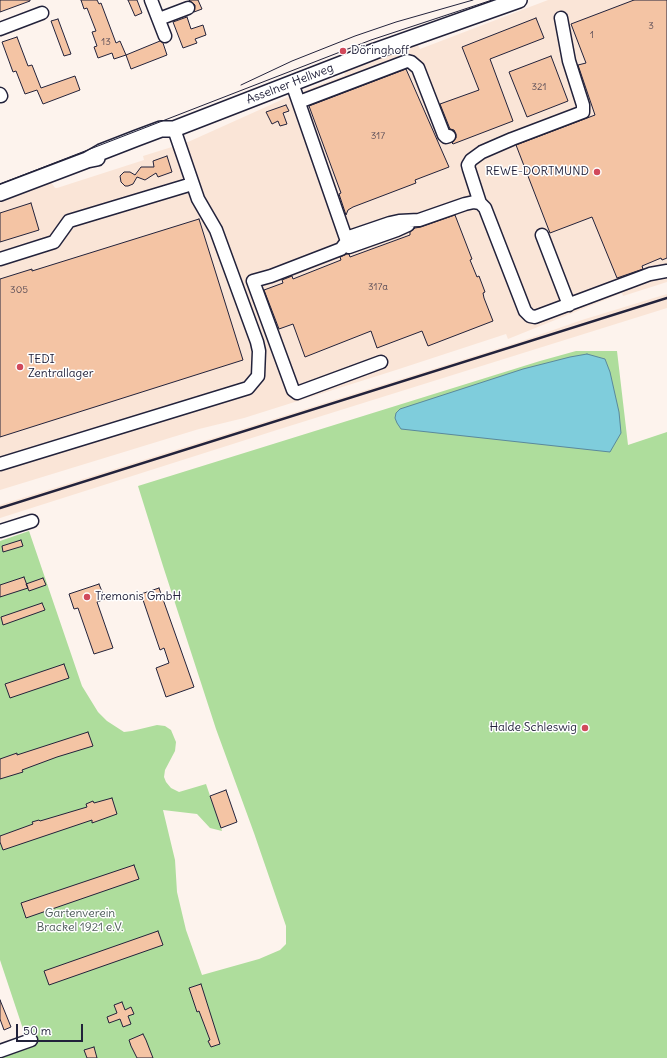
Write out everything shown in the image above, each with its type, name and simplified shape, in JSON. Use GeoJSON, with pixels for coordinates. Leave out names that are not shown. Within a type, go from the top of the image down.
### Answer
{"type":"FeatureCollection","features":[{"type":"Feature","properties":{"kind":"main road","name":"Asselner Hellweg"},"geometry":{"type":"LineString","coordinates":[[0,193],[87,160],[101,152],[161,129],[174,129],[402,41],[519,0]]}},
{"type":"Feature","properties":{"kind":"street"},"geometry":{"type":"LineString","coordinates":[[151,0],[165,36]]}},
{"type":"Feature","properties":{"kind":"street"},"geometry":{"type":"LineString","coordinates":[[158,19],[188,8]]}},
{"type":"Feature","properties":{"kind":"street"},"geometry":{"type":"LineString","coordinates":[[0,29],[42,13]]}},
{"type":"Feature","properties":{"kind":"street"},"geometry":{"type":"LineString","coordinates":[[561,18],[569,61],[583,105],[583,112],[482,152],[470,160],[468,165],[480,203],[484,208],[525,311],[530,316],[535,317],[650,274],[667,271]]}},
{"type":"Feature","properties":{"kind":"street"},"geometry":{"type":"LineString","coordinates":[[299,102],[407,61],[411,62],[418,68],[439,115],[444,135],[446,137],[450,136]]}},
{"type":"Feature","properties":{"kind":"street"},"geometry":{"type":"LineString","coordinates":[[292,83],[347,242]]}},
{"type":"Feature","properties":{"kind":"street"},"geometry":{"type":"LineString","coordinates":[[0,464],[248,388],[258,376],[259,351],[250,323],[216,230],[198,199],[192,184],[174,129]]}},
{"type":"Feature","properties":{"kind":"street"},"geometry":{"type":"LineString","coordinates":[[0,259],[54,242],[69,221],[192,184]]}},
{"type":"Feature","properties":{"kind":"street"},"geometry":{"type":"LineString","coordinates":[[381,362],[298,392],[293,390],[253,281],[341,249],[347,242],[397,230],[412,221],[465,204],[474,202],[480,203]]}},
{"type":"Feature","properties":{"kind":"street"},"geometry":{"type":"LineString","coordinates":[[542,235],[568,305]]}},
{"type":"Feature","properties":{"kind":"street"},"geometry":{"type":"LineString","coordinates":[[0,531],[32,521]]}},
{"type":"Feature","properties":{"kind":"street"},"geometry":{"type":"LineString","coordinates":[[0,1051],[31,1040]]}},
{"type":"Feature","properties":{"kind":"shaded area"},"geometry":{"type":"Polygon","coordinates":[[[548,0],[667,0],[667,282],[623,296],[622,293],[508,339],[506,334],[244,418],[199,429],[0,490],[0,199],[48,182],[51,182],[55,188],[57,188],[144,160],[143,156],[188,142],[288,97],[345,75],[344,70],[417,43],[420,49],[548,0]]]}},
{"type":"Feature","properties":{"kind":"shaded area"},"geometry":{"type":"Polygon","coordinates":[[[667,294],[667,308],[0,518],[0,505],[667,294]]]}},
{"type":"Feature","properties":{"kind":"green space","name":"Gartenverein Brackel 1921 e.V."},"geometry":{"type":"Polygon","coordinates":[[[576,351],[617,351],[628,445],[667,432],[667,1058],[0,1058],[0,1044],[25,1035],[0,960],[0,541],[29,531],[82,686],[98,712],[107,721],[124,732],[157,725],[165,726],[171,730],[176,742],[175,751],[165,770],[164,777],[166,782],[171,788],[179,792],[206,784],[222,831],[210,828],[197,814],[163,810],[175,860],[177,892],[186,930],[202,975],[259,959],[280,950],[286,944],[286,926],[216,729],[138,486],[576,351]]]}},
{"type":"Feature","properties":{"kind":"water"},"geometry":{"type":"Polygon","coordinates":[[[587,354],[605,359],[610,372],[619,412],[621,433],[610,452],[401,429],[395,418],[396,413],[400,409],[523,369],[587,354]]]}},
{"type":"Feature","properties":{"kind":"building"},"geometry":{"type":"Polygon","coordinates":[[[0,0],[30,0],[30,1],[0,12],[0,0]]]}},
{"type":"Feature","properties":{"kind":"building"},"geometry":{"type":"Polygon","coordinates":[[[81,0],[97,0],[99,4],[101,3],[116,43],[120,41],[126,55],[114,59],[112,53],[98,58],[94,47],[97,46],[92,32],[96,31],[87,8],[84,9],[81,0]]]}},
{"type":"Feature","properties":{"kind":"building"},"geometry":{"type":"Polygon","coordinates":[[[128,0],[137,0],[142,13],[135,16],[128,0]]]}},
{"type":"Feature","properties":{"kind":"building"},"geometry":{"type":"Polygon","coordinates":[[[189,0],[198,0],[202,9],[194,12],[195,5],[189,0]]]}},
{"type":"Feature","properties":{"kind":"building","name":"REWE-DORTMUND"},"geometry":{"type":"Polygon","coordinates":[[[634,0],[667,0],[667,258],[662,260],[661,258],[642,266],[643,269],[617,278],[592,217],[550,233],[516,145],[595,115],[578,65],[586,63],[571,24],[634,0]]]}},
{"type":"Feature","properties":{"kind":"building"},"geometry":{"type":"Polygon","coordinates":[[[187,17],[191,29],[203,25],[206,35],[195,39],[197,43],[183,48],[173,22],[187,17]]]}},
{"type":"Feature","properties":{"kind":"building"},"geometry":{"type":"Polygon","coordinates":[[[536,18],[544,38],[490,59],[513,121],[453,144],[452,143],[456,138],[456,134],[454,130],[450,129],[440,104],[479,90],[462,47],[536,18]]]}},
{"type":"Feature","properties":{"kind":"building"},"geometry":{"type":"Polygon","coordinates":[[[58,19],[71,54],[64,56],[51,21],[58,19]]]}},
{"type":"Feature","properties":{"kind":"building"},"geometry":{"type":"Polygon","coordinates":[[[17,37],[28,66],[32,65],[41,88],[75,76],[80,90],[43,104],[37,90],[25,94],[16,71],[13,72],[2,42],[17,37]]]}},
{"type":"Feature","properties":{"kind":"building"},"geometry":{"type":"Polygon","coordinates":[[[160,41],[163,43],[167,55],[131,69],[126,55],[160,41]]]}},
{"type":"Feature","properties":{"kind":"building"},"geometry":{"type":"Polygon","coordinates":[[[551,56],[568,101],[527,117],[509,72],[551,56]]]}},
{"type":"Feature","properties":{"kind":"building"},"geometry":{"type":"Polygon","coordinates":[[[406,69],[449,167],[415,180],[416,183],[353,207],[348,210],[346,215],[339,194],[341,193],[309,106],[406,69]]]}},
{"type":"Feature","properties":{"kind":"building"},"geometry":{"type":"Polygon","coordinates":[[[286,105],[289,111],[283,113],[287,124],[280,126],[278,121],[272,124],[266,112],[286,105]]]}},
{"type":"Feature","properties":{"kind":"building"},"geometry":{"type":"Polygon","coordinates":[[[167,156],[172,172],[158,177],[156,173],[145,180],[137,177],[133,184],[128,186],[125,186],[121,182],[120,176],[124,172],[130,172],[135,175],[141,167],[154,167],[153,161],[167,156]]]}},
{"type":"Feature","properties":{"kind":"building"},"geometry":{"type":"Polygon","coordinates":[[[31,203],[39,230],[0,242],[0,213],[31,203]]]}},
{"type":"Feature","properties":{"kind":"building"},"geometry":{"type":"Polygon","coordinates":[[[455,215],[472,259],[470,260],[477,277],[479,276],[485,292],[483,293],[484,298],[493,321],[428,346],[422,331],[377,348],[371,331],[305,357],[293,324],[279,329],[264,290],[283,283],[282,280],[292,276],[293,279],[341,260],[340,257],[347,254],[349,254],[350,257],[410,235],[410,232],[415,228],[455,215]]]}},
{"type":"Feature","properties":{"kind":"building"},"geometry":{"type":"Polygon","coordinates":[[[199,219],[243,360],[0,437],[0,279],[32,269],[32,271],[199,219]]]}},
{"type":"Feature","properties":{"kind":"building"},"geometry":{"type":"Polygon","coordinates":[[[21,540],[23,546],[3,552],[2,546],[21,540]]]}},
{"type":"Feature","properties":{"kind":"building"},"geometry":{"type":"Polygon","coordinates":[[[24,577],[28,588],[0,597],[0,585],[24,577]]]}},
{"type":"Feature","properties":{"kind":"building"},"geometry":{"type":"Polygon","coordinates":[[[43,578],[46,585],[29,591],[26,584],[43,578]]]}},
{"type":"Feature","properties":{"kind":"building"},"geometry":{"type":"Polygon","coordinates":[[[99,584],[105,599],[97,602],[113,648],[94,654],[78,608],[74,609],[69,594],[99,584]]]}},
{"type":"Feature","properties":{"kind":"building"},"geometry":{"type":"Polygon","coordinates":[[[159,588],[194,687],[166,697],[156,668],[169,663],[164,648],[160,650],[141,594],[159,588]]]}},
{"type":"Feature","properties":{"kind":"building"},"geometry":{"type":"Polygon","coordinates":[[[42,603],[45,610],[3,625],[1,617],[42,603]]]}},
{"type":"Feature","properties":{"kind":"building"},"geometry":{"type":"Polygon","coordinates":[[[64,664],[69,678],[10,698],[5,684],[64,664]]]}},
{"type":"Feature","properties":{"kind":"building"},"geometry":{"type":"Polygon","coordinates":[[[88,732],[93,746],[57,757],[22,770],[23,772],[0,779],[0,759],[88,732]]]}},
{"type":"Feature","properties":{"kind":"building"},"geometry":{"type":"Polygon","coordinates":[[[226,790],[237,822],[221,828],[210,796],[226,790]]]}},
{"type":"Feature","properties":{"kind":"building"},"geometry":{"type":"Polygon","coordinates":[[[112,798],[117,814],[92,823],[92,820],[3,850],[0,842],[0,836],[33,824],[32,822],[87,807],[86,804],[93,801],[94,803],[112,798]]]}},
{"type":"Feature","properties":{"kind":"building"},"geometry":{"type":"Polygon","coordinates":[[[134,865],[139,879],[26,918],[21,903],[134,865]]]}},
{"type":"Feature","properties":{"kind":"building"},"geometry":{"type":"Polygon","coordinates":[[[158,931],[163,945],[49,985],[44,971],[158,931]]]}},
{"type":"Feature","properties":{"kind":"building"},"geometry":{"type":"Polygon","coordinates":[[[201,984],[220,1044],[211,1047],[208,1041],[210,1040],[199,1011],[197,1012],[189,988],[201,984]]]}},
{"type":"Feature","properties":{"kind":"building"},"geometry":{"type":"Polygon","coordinates":[[[0,1000],[11,1027],[4,1030],[0,1019],[0,1000]]]}},
{"type":"Feature","properties":{"kind":"building"},"geometry":{"type":"Polygon","coordinates":[[[122,1002],[125,1010],[131,1007],[134,1014],[128,1016],[131,1024],[123,1027],[120,1019],[109,1023],[107,1017],[117,1013],[114,1005],[122,1002]]]}},
{"type":"Feature","properties":{"kind":"building"},"geometry":{"type":"Polygon","coordinates":[[[143,1034],[153,1058],[137,1058],[131,1046],[129,1040],[143,1034]]]}},
{"type":"Feature","properties":{"kind":"building"},"geometry":{"type":"Polygon","coordinates":[[[94,1047],[97,1058],[87,1058],[84,1050],[94,1047]]]}},
{"type":"Feature","properties":{"kind":"tram line"},"geometry":{"type":"LineString","coordinates":[[241,85],[292,61],[355,36],[396,22],[473,0]]}},
{"type":"Feature","properties":{"kind":"tram line"},"geometry":{"type":"LineString","coordinates":[[0,184],[371,40],[492,0]]}},
{"type":"Feature","properties":{"kind":"railway"},"geometry":{"type":"LineString","coordinates":[[0,508],[667,298]]}},
{"type":"Feature","properties":{"kind":"place","name":"Döringhoff"},"geometry":{"type":"Point","coordinates":[343,51]}},
{"type":"Feature","properties":{"kind":"place","name":"REWE-DORTMUND"},"geometry":{"type":"Point","coordinates":[597,172]}},
{"type":"Feature","properties":{"kind":"place","name":"TEDI Zentrallager"},"geometry":{"type":"Point","coordinates":[20,367]}},
{"type":"Feature","properties":{"kind":"place","name":"Tremonis GmbH"},"geometry":{"type":"Point","coordinates":[87,597]}},
{"type":"Feature","properties":{"kind":"place","name":"Halde Schleswig"},"geometry":{"type":"Point","coordinates":[585,728]}}]}
